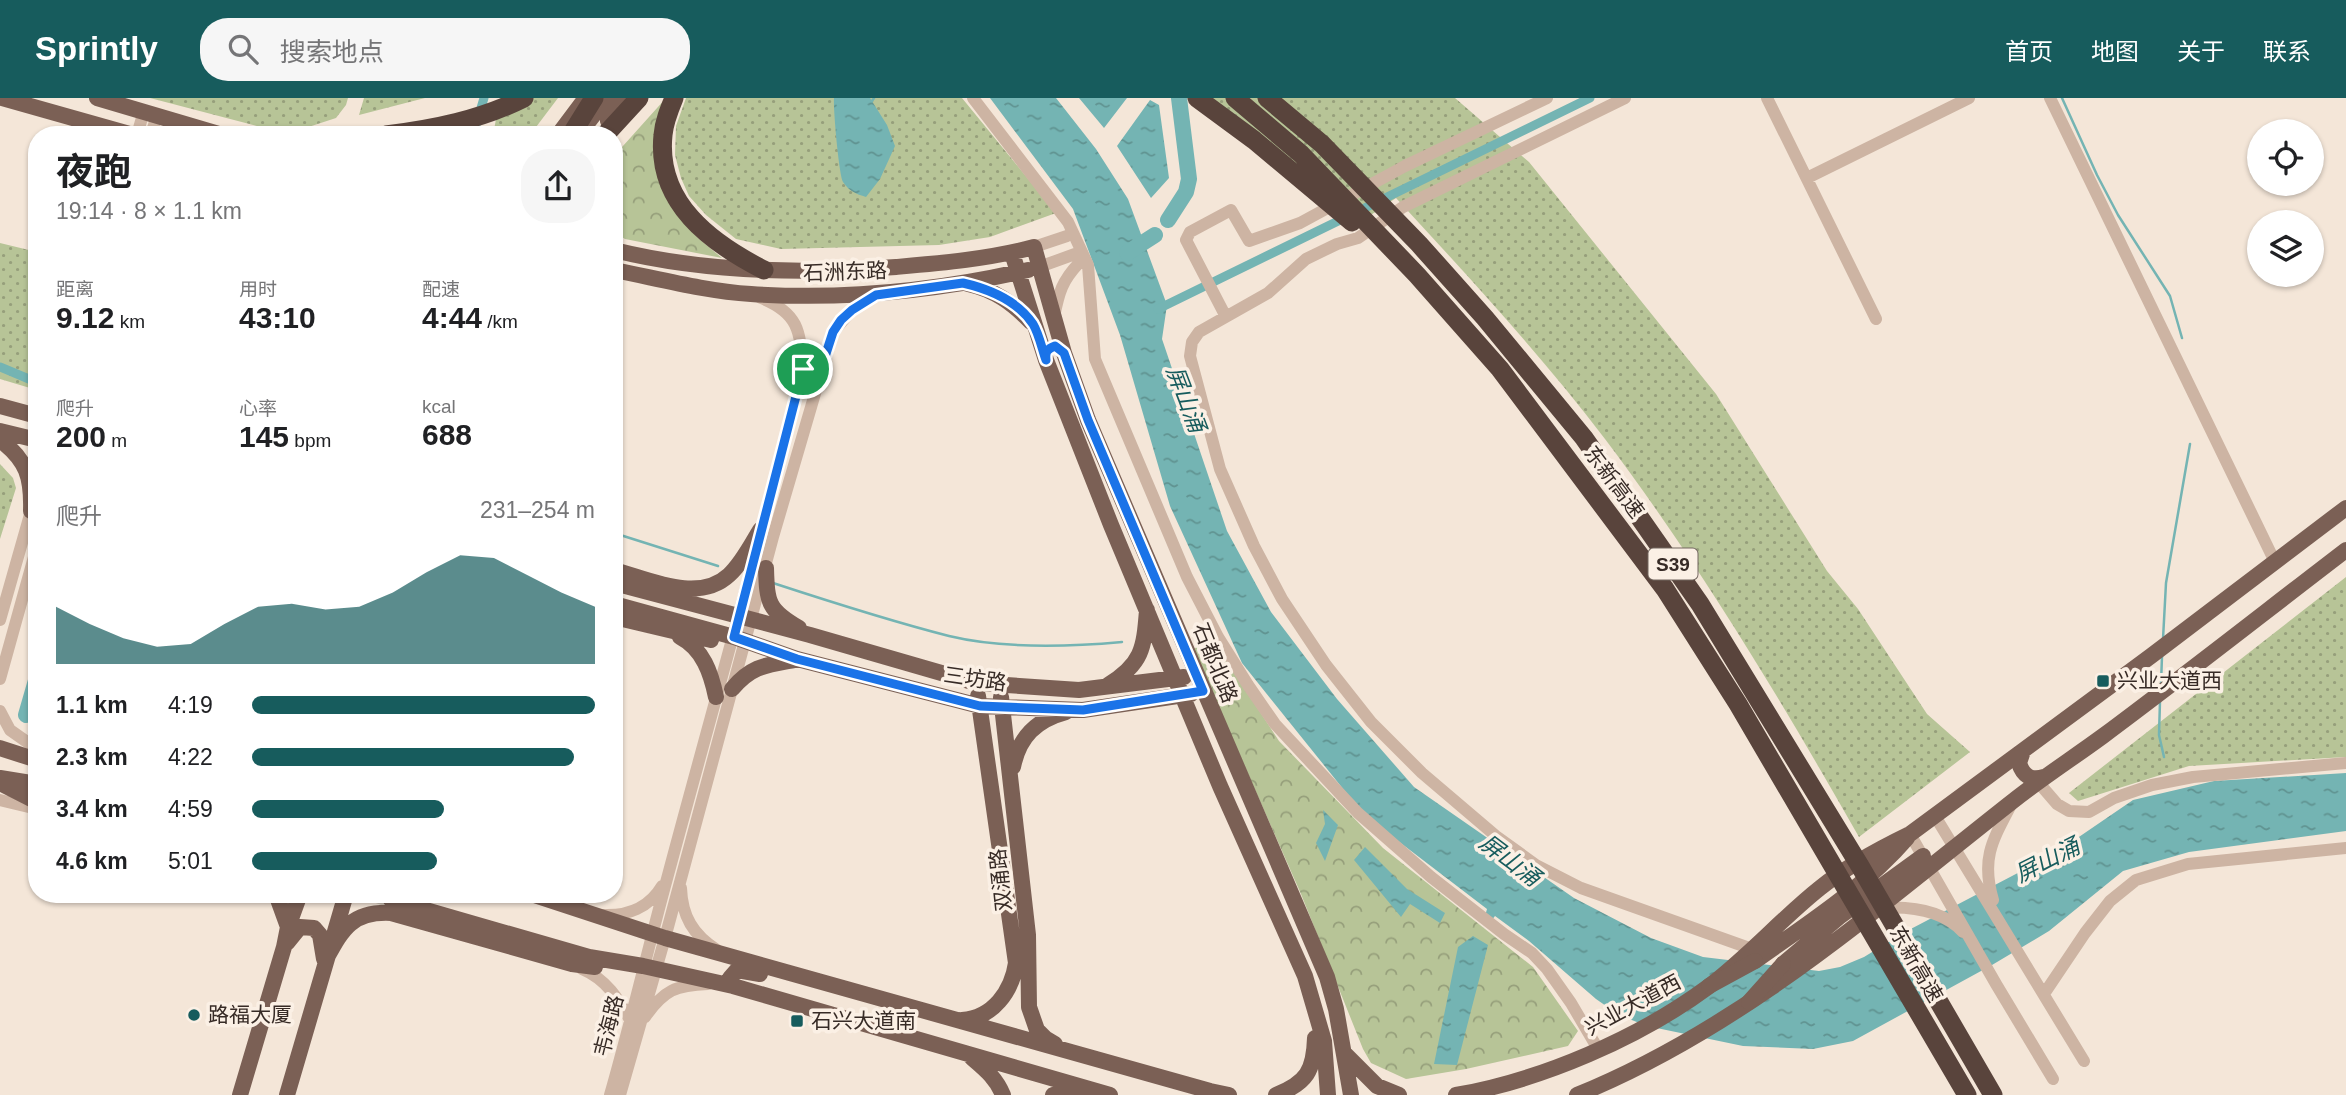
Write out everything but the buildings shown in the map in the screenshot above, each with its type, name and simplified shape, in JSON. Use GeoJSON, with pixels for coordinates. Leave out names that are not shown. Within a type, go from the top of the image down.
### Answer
{"type":"FeatureCollection","features":[{"type":"Feature","properties":{"kind":"highway"},"geometry":{"type":"LineString","coordinates":[[443,126],[476,118],[524,98]]}},
{"type":"Feature","properties":{"kind":"highway"},"geometry":{"type":"LineString","coordinates":[[577,126],[594,98]]}},
{"type":"Feature","properties":{"kind":"highway"},"geometry":{"type":"LineString","coordinates":[[613,126],[639,98]]}},
{"type":"Feature","properties":{"kind":"highway"},"geometry":{"type":"LineString","coordinates":[[674,98],[665,123],[663,149],[666,173],[684,211],[731,254],[764,270]]}},
{"type":"Feature","properties":{"kind":"highway"},"geometry":{"type":"LineString","coordinates":[[1197,98],[1254,140],[1417,275]]}},
{"type":"Feature","properties":{"kind":"highway","name":"东新高速"},"geometry":{"type":"LineString","coordinates":[[1235,98],[1301,154],[1417,275],[1500,369],[1665,589],[1738,704],[1967,1095]]}},
{"type":"Feature","properties":{"kind":"highway","name":"东新高速"},"geometry":{"type":"LineString","coordinates":[[1267,98],[1322,144],[1419,244],[1485,318],[1584,438],[1700,604],[1860,866],[1993,1095]]}},
{"type":"Feature","properties":{"kind":"main road"},"geometry":{"type":"LineString","coordinates":[[2,98],[103,126]]}},
{"type":"Feature","properties":{"kind":"main road"},"geometry":{"type":"LineString","coordinates":[[97,98],[193,126]]}},
{"type":"Feature","properties":{"kind":"main road"},"geometry":{"type":"LineString","coordinates":[[565,126],[586,98]]}},
{"type":"Feature","properties":{"kind":"main road"},"geometry":{"type":"LineString","coordinates":[[585,126],[607,98]]}},
{"type":"Feature","properties":{"kind":"main road"},"geometry":{"type":"LineString","coordinates":[[604,126],[624,98]]}},
{"type":"Feature","properties":{"kind":"main road"},"geometry":{"type":"LineString","coordinates":[[622,126],[644,98]]}},
{"type":"Feature","properties":{"kind":"main road"},"geometry":{"type":"LineString","coordinates":[[623,246],[635,255],[627,261],[623,270]]}},
{"type":"Feature","properties":{"kind":"main road","name":"石洲东路"},"geometry":{"type":"LineString","coordinates":[[623,252],[687,263],[764,270],[870,269],[1012,253],[1034,247]]}},
{"type":"Feature","properties":{"kind":"main road","name":"石都北路"},"geometry":{"type":"LineString","coordinates":[[1034,247],[1064,353],[1088,420],[1327,977],[1336,1009],[1350,1095]]}},
{"type":"Feature","properties":{"kind":"main road","name":"石都北路"},"geometry":{"type":"LineString","coordinates":[[1012,253],[1046,360],[1140,592],[1220,786],[1306,976],[1324,1041],[1328,1095]]}},
{"type":"Feature","properties":{"kind":"main road"},"geometry":{"type":"LineString","coordinates":[[929,264],[940,270],[943,278],[940,283],[930,287]]}},
{"type":"Feature","properties":{"kind":"main road","name":"石洲东路"},"geometry":{"type":"LineString","coordinates":[[623,272],[682,285],[751,294],[876,295],[963,283],[1039,267]]}},
{"type":"Feature","properties":{"kind":"main road"},"geometry":{"type":"LineString","coordinates":[[963,283],[987,288],[999,294],[1033,324]]}},
{"type":"Feature","properties":{"kind":"main road"},"geometry":{"type":"LineString","coordinates":[[1046,360],[1045,353],[1048,348],[1055,346],[1064,353]]}},
{"type":"Feature","properties":{"kind":"main road"},"geometry":{"type":"LineString","coordinates":[[7,408],[28,404]]}},
{"type":"Feature","properties":{"kind":"main road"},"geometry":{"type":"LineString","coordinates":[[7,408],[28,414]]}},
{"type":"Feature","properties":{"kind":"main road"},"geometry":{"type":"LineString","coordinates":[[0,431],[28,438]]}},
{"type":"Feature","properties":{"kind":"main road"},"geometry":{"type":"LineString","coordinates":[[0,440],[15,451],[28,474]]}},
{"type":"Feature","properties":{"kind":"main road"},"geometry":{"type":"LineString","coordinates":[[1910,834],[2188,629],[2346,508]]}},
{"type":"Feature","properties":{"kind":"main road"},"geometry":{"type":"LineString","coordinates":[[623,573],[678,588],[711,586],[730,574],[764,535]]}},
{"type":"Feature","properties":{"kind":"main road"},"geometry":{"type":"LineString","coordinates":[[1749,1002],[1783,964],[1839,917],[1926,862],[1955,848],[2013,801],[2346,550]]}},
{"type":"Feature","properties":{"kind":"main road"},"geometry":{"type":"LineString","coordinates":[[766,568],[767,597],[771,605],[783,618],[810,635]]}},
{"type":"Feature","properties":{"kind":"main road"},"geometry":{"type":"LineString","coordinates":[[1140,592],[1147,597],[1156,595],[1158,580]]}},
{"type":"Feature","properties":{"kind":"main road","name":"三坊路"},"geometry":{"type":"LineString","coordinates":[[623,585],[976,683],[1079,690],[1197,674]]}},
{"type":"Feature","properties":{"kind":"main road","name":"三坊路"},"geometry":{"type":"LineString","coordinates":[[623,606],[740,639],[797,659],[980,706],[1078,710],[1203,691]]}},
{"type":"Feature","properties":{"kind":"main road"},"geometry":{"type":"LineString","coordinates":[[1106,686],[1119,678],[1138,659],[1145,635],[1148,608]]}},
{"type":"Feature","properties":{"kind":"main road"},"geometry":{"type":"LineString","coordinates":[[623,619],[707,640],[740,639]]}},
{"type":"Feature","properties":{"kind":"main road"},"geometry":{"type":"LineString","coordinates":[[672,632],[687,640],[699,654],[713,682],[716,697]]}},
{"type":"Feature","properties":{"kind":"main road"},"geometry":{"type":"LineString","coordinates":[[732,689],[743,677],[760,667],[797,659]]}},
{"type":"Feature","properties":{"kind":"main road","name":"双涌路"},"geometry":{"type":"LineString","coordinates":[[957,1020],[982,1015],[1000,1001],[1013,980],[1016,962],[976,683]]}},
{"type":"Feature","properties":{"kind":"main road","name":"双涌路"},"geometry":{"type":"LineString","coordinates":[[1000,685],[1028,935],[1029,1007],[1037,1030],[1069,1052]]}},
{"type":"Feature","properties":{"kind":"main road"},"geometry":{"type":"LineString","coordinates":[[1010,776],[1016,750],[1032,729],[1044,721],[1090,706],[1094,700],[1088,691],[1079,690]]}},
{"type":"Feature","properties":{"kind":"main road"},"geometry":{"type":"LineString","coordinates":[[0,748],[28,757]]}},
{"type":"Feature","properties":{"kind":"main road"},"geometry":{"type":"LineString","coordinates":[[2023,751],[2019,763],[2026,776],[2041,780]]}},
{"type":"Feature","properties":{"kind":"main road"},"geometry":{"type":"LineString","coordinates":[[1220,786],[1219,778],[1229,771],[1240,778]]}},
{"type":"Feature","properties":{"kind":"main road"},"geometry":{"type":"LineString","coordinates":[[0,780],[28,783]]}},
{"type":"Feature","properties":{"kind":"main road"},"geometry":{"type":"LineString","coordinates":[[0,780],[7,790],[28,798]]}},
{"type":"Feature","properties":{"kind":"main road"},"geometry":{"type":"LineString","coordinates":[[0,780],[28,791]]}},
{"type":"Feature","properties":{"kind":"main road","name":"兴业大道西"},"geometry":{"type":"LineString","coordinates":[[1456,1095],[1533,1074],[1598,1049],[1678,1007],[1750,956],[1806,925],[1886,862],[1910,834]]}},
{"type":"Feature","properties":{"kind":"main road"},"geometry":{"type":"LineString","coordinates":[[1577,1095],[1617,1079],[1683,1044],[1803,966],[1879,908],[1926,862]]}},
{"type":"Feature","properties":{"kind":"main road"},"geometry":{"type":"LineString","coordinates":[[279,903],[288,927]]}},
{"type":"Feature","properties":{"kind":"main road"},"geometry":{"type":"LineString","coordinates":[[240,1095],[297,903]]}},
{"type":"Feature","properties":{"kind":"main road"},"geometry":{"type":"LineString","coordinates":[[286,1095],[343,903]]}},
{"type":"Feature","properties":{"kind":"main road"},"geometry":{"type":"LineString","coordinates":[[401,903],[589,957],[727,984],[1110,1095]]}},
{"type":"Feature","properties":{"kind":"main road"},"geometry":{"type":"LineString","coordinates":[[558,903],[659,936],[1226,1095]]}},
{"type":"Feature","properties":{"kind":"main road"},"geometry":{"type":"LineString","coordinates":[[325,961],[343,929],[362,915],[391,912],[572,964],[610,968],[650,967]]}},
{"type":"Feature","properties":{"kind":"main road"},"geometry":{"type":"LineString","coordinates":[[284,947],[300,927],[314,928],[320,935],[325,961]]}},
{"type":"Feature","properties":{"kind":"main road"},"geometry":{"type":"LineString","coordinates":[[727,984],[737,970],[818,981]]}},
{"type":"Feature","properties":{"kind":"main road"},"geometry":{"type":"LineString","coordinates":[[1314,1004],[1326,1021],[1331,1020],[1336,1009]]}},
{"type":"Feature","properties":{"kind":"main road"},"geometry":{"type":"LineString","coordinates":[[1276,1095],[1297,1085],[1308,1074],[1315,1057],[1314,1004]]}},
{"type":"Feature","properties":{"kind":"main road"},"geometry":{"type":"LineString","coordinates":[[965,1053],[990,1073],[1003,1095]]}},
{"type":"Feature","properties":{"kind":"main road"},"geometry":{"type":"LineString","coordinates":[[1344,1053],[1377,1086],[1399,1095]]}},
{"type":"Feature","properties":{"kind":"main road"},"geometry":{"type":"LineString","coordinates":[[1053,1095],[1083,1088]]}},
{"type":"Feature","properties":{"kind":"street"},"geometry":{"type":"LineString","coordinates":[[973,98],[1068,222],[1088,265],[1096,359],[1187,577],[1216,633],[1248,685],[1284,734],[1358,813],[1431,877],[1532,953],[1548,970],[1571,1003],[1598,1049]]}},
{"type":"Feature","properties":{"kind":"street"},"geometry":{"type":"LineString","coordinates":[[1225,315],[1186,240],[1190,232],[1231,210],[1249,241],[1288,228],[1405,166],[1547,98]]}},
{"type":"Feature","properties":{"kind":"street"},"geometry":{"type":"LineString","coordinates":[[1625,98],[1403,206],[1359,238],[1337,244],[1306,259],[1268,293],[1199,332],[1192,342],[1190,356],[1220,469],[1254,546],[1282,599],[1326,665],[1371,722],[1422,773],[1496,836],[1536,865],[1581,888],[1750,956]]}},
{"type":"Feature","properties":{"kind":"street"},"geometry":{"type":"LineString","coordinates":[[1768,98],[1876,319]]}},
{"type":"Feature","properties":{"kind":"street"},"geometry":{"type":"LineString","coordinates":[[1807,178],[1969,98]]}},
{"type":"Feature","properties":{"kind":"street"},"geometry":{"type":"LineString","coordinates":[[2050,98],[2275,562]]}},
{"type":"Feature","properties":{"kind":"street"},"geometry":{"type":"LineString","coordinates":[[141,126],[150,113]]}},
{"type":"Feature","properties":{"kind":"street"},"geometry":{"type":"LineString","coordinates":[[150,113],[151,126]]}},
{"type":"Feature","properties":{"kind":"street"},"geometry":{"type":"LineString","coordinates":[[89,122],[94,126]]}},
{"type":"Feature","properties":{"kind":"street","name":"石洲东路"},"geometry":{"type":"LineString","coordinates":[[1034,247],[1067,236]]}},
{"type":"Feature","properties":{"kind":"street","name":"石洲东路"},"geometry":{"type":"LineString","coordinates":[[1039,267],[1077,258],[1059,292],[1054,317]]}},
{"type":"Feature","properties":{"kind":"street"},"geometry":{"type":"LineString","coordinates":[[592,914],[618,915],[640,908],[674,878],[732,689],[740,639],[803,369],[801,347],[793,318],[775,303],[751,294]]}},
{"type":"Feature","properties":{"kind":"street"},"geometry":{"type":"LineString","coordinates":[[745,618],[766,568],[764,535],[833,332],[852,310],[876,295]]}},
{"type":"Feature","properties":{"kind":"street"},"geometry":{"type":"LineString","coordinates":[[803,369],[811,363],[821,369]]}},
{"type":"Feature","properties":{"kind":"street"},"geometry":{"type":"LineString","coordinates":[[0,620],[28,522]]}},
{"type":"Feature","properties":{"kind":"street"},"geometry":{"type":"LineString","coordinates":[[0,679],[28,578]]}},
{"type":"Feature","properties":{"kind":"street"},"geometry":{"type":"LineString","coordinates":[[726,955],[703,940],[690,927],[674,878],[716,697],[740,639]]}},
{"type":"Feature","properties":{"kind":"street"},"geometry":{"type":"LineString","coordinates":[[0,711],[10,730],[28,743]]}},
{"type":"Feature","properties":{"kind":"street"},"geometry":{"type":"LineString","coordinates":[[2041,780],[2057,804],[2069,811],[2089,813],[2126,793],[2193,777],[2346,763]]}},
{"type":"Feature","properties":{"kind":"street"},"geometry":{"type":"LineString","coordinates":[[7,790],[28,793]]}},
{"type":"Feature","properties":{"kind":"street"},"geometry":{"type":"LineString","coordinates":[[0,800],[28,807]]}},
{"type":"Feature","properties":{"kind":"street"},"geometry":{"type":"LineString","coordinates":[[1985,887],[1988,858],[2013,801]]}},
{"type":"Feature","properties":{"kind":"street"},"geometry":{"type":"LineString","coordinates":[[1935,816],[1985,887],[2000,921],[2084,1061]]}},
{"type":"Feature","properties":{"kind":"street"},"geometry":{"type":"LineString","coordinates":[[1910,834],[2053,1079]]}},
{"type":"Feature","properties":{"kind":"street"},"geometry":{"type":"LineString","coordinates":[[2044,994],[2110,901],[2136,880],[2188,864],[2346,848]]}},
{"type":"Feature","properties":{"kind":"street","name":"韦海路"},"geometry":{"type":"LineString","coordinates":[[620,1095],[635,1024],[674,878]]}},
{"type":"Feature","properties":{"kind":"street"},"geometry":{"type":"LineString","coordinates":[[1879,908],[1901,906],[1935,914],[1957,926],[1970,939]]}},
{"type":"Feature","properties":{"kind":"street"},"geometry":{"type":"LineString","coordinates":[[572,964],[593,974],[605,984],[635,1024],[669,990],[697,984],[727,984]]}},
{"type":"Feature","properties":{"kind":"street","name":"韦海路"},"geometry":{"type":"LineString","coordinates":[[610,1095],[635,1024]]}},
{"type":"Feature","properties":{"kind":"green space"},"geometry":{"type":"Polygon","coordinates":[[[150,98],[348,98],[336,118],[312,126],[257,126],[150,98]]]}},
{"type":"Feature","properties":{"kind":"green space"},"geometry":{"type":"Polygon","coordinates":[[[364,98],[425,98],[359,115],[364,98]]]}},
{"type":"Feature","properties":{"kind":"green space"},"geometry":{"type":"Polygon","coordinates":[[[500,98],[558,98],[537,126],[495,126],[500,98]]]}},
{"type":"Feature","properties":{"kind":"green space"},"geometry":{"type":"Polygon","coordinates":[[[666,98],[657,133],[687,226],[722,258],[623,238],[623,146],[666,98]]]}},
{"type":"Feature","properties":{"kind":"green space"},"geometry":{"type":"Polygon","coordinates":[[[686,98],[962,98],[1056,213],[990,237],[939,245],[781,249],[736,239],[706,215],[689,196],[681,178],[675,155],[676,126],[686,98]]]}},
{"type":"Feature","properties":{"kind":"green space"},"geometry":{"type":"Polygon","coordinates":[[[1187,98],[1455,98],[1529,162],[1716,394],[1827,571],[1858,609],[1927,714],[1970,752],[1859,837],[1800,735],[1674,535],[1605,439],[1504,316],[1396,198],[1350,229],[1267,157],[1187,98]]]}},
{"type":"Feature","properties":{"kind":"green space"},"geometry":{"type":"Polygon","coordinates":[[[0,243],[28,250],[28,387],[0,379],[0,243]]]}},
{"type":"Feature","properties":{"kind":"green space"},"geometry":{"type":"Polygon","coordinates":[[[0,464],[13,478],[16,488],[0,539],[0,464]]]}},
{"type":"Feature","properties":{"kind":"green space"},"geometry":{"type":"Polygon","coordinates":[[[2346,577],[2346,757],[2189,766],[2078,801],[2069,793],[2346,577]]]}},
{"type":"Feature","properties":{"kind":"green space"},"geometry":{"type":"Polygon","coordinates":[[[1213,640],[1279,741],[1383,848],[1533,967],[1578,1031],[1568,1046],[1466,1069],[1406,1079],[1371,1063],[1301,894],[1193,649],[1213,640]]]}},
{"type":"Feature","properties":{"kind":"water"},"geometry":{"type":"Polygon","coordinates":[[[834,98],[870,98],[887,125],[895,146],[880,179],[866,197],[853,192],[843,182],[834,98]]]}},
{"type":"Feature","properties":{"kind":"water","name":"屏山涌"},"geometry":{"type":"Polygon","coordinates":[[[990,98],[1056,98],[1096,149],[1128,199],[1167,305],[1162,339],[1227,531],[1271,612],[1337,699],[1414,787],[1574,898],[1651,938],[1703,957],[1819,971],[1840,967],[1864,957],[1905,932],[2054,854],[2133,800],[2214,781],[2346,773],[2346,831],[2189,852],[2123,871],[2049,931],[1853,1041],[1813,1049],[1743,1046],[1647,1026],[1619,1015],[1495,916],[1491,921],[1485,916],[1487,909],[1364,815],[1242,663],[1170,506],[1120,335],[1073,209],[990,98]]]}},
{"type":"Feature","properties":{"kind":"water"},"geometry":{"type":"Polygon","coordinates":[[[1079,98],[1127,98],[1104,128],[1079,98]]]}},
{"type":"Feature","properties":{"kind":"water"},"geometry":{"type":"Polygon","coordinates":[[[1150,100],[1159,105],[1169,178],[1151,198],[1117,146],[1150,100]]]}},
{"type":"Feature","properties":{"kind":"water"},"geometry":{"type":"Polygon","coordinates":[[[1323,810],[1338,825],[1325,861],[1316,843],[1325,824],[1323,810]]]}},
{"type":"Feature","properties":{"kind":"water"},"geometry":{"type":"Polygon","coordinates":[[[1365,847],[1407,889],[1445,913],[1440,923],[1410,904],[1401,917],[1354,860],[1365,847]]]}},
{"type":"Feature","properties":{"kind":"water"},"geometry":{"type":"Polygon","coordinates":[[[1473,936],[1488,945],[1457,1065],[1434,1064],[1458,947],[1473,936]]]}},
{"type":"Feature","properties":{"kind":"waterway"},"geometry":{"type":"LineString","coordinates":[[476,126],[484,98]]}},
{"type":"Feature","properties":{"kind":"waterway"},"geometry":{"type":"LineString","coordinates":[[1168,220],[1186,192],[1189,179],[1179,98]]}},
{"type":"Feature","properties":{"kind":"waterway"},"geometry":{"type":"LineString","coordinates":[[1158,309],[1590,98]]}},
{"type":"Feature","properties":{"kind":"waterway"},"geometry":{"type":"LineString","coordinates":[[2062,98],[2118,215],[2170,296],[2182,338]]}},
{"type":"Feature","properties":{"kind":"waterway"},"geometry":{"type":"LineString","coordinates":[[1127,253],[1155,235]]}},
{"type":"Feature","properties":{"kind":"waterway"},"geometry":{"type":"LineString","coordinates":[[0,367],[28,379]]}},
{"type":"Feature","properties":{"kind":"waterway"},"geometry":{"type":"LineString","coordinates":[[2163,639],[2166,583],[2190,444]]}},
{"type":"Feature","properties":{"kind":"waterway"},"geometry":{"type":"LineString","coordinates":[[623,536],[718,566]]}},
{"type":"Feature","properties":{"kind":"waterway"},"geometry":{"type":"LineString","coordinates":[[773,583],[883,618],[970,640],[1035,646],[1122,642]]}},
{"type":"Feature","properties":{"kind":"waterway"},"geometry":{"type":"LineString","coordinates":[[2161,684],[2162,656]]}},
{"type":"Feature","properties":{"kind":"waterway"},"geometry":{"type":"LineString","coordinates":[[2160,701],[2159,735],[2164,757]]}},
{"type":"Feature","properties":{"kind":"waterway"},"geometry":{"type":"LineString","coordinates":[[26,715],[28,708]]}},
{"type":"Feature","properties":{"kind":"place","name":"兴业大道西"},"geometry":{"type":"Point","coordinates":[2103,681]}},
{"type":"Feature","properties":{"kind":"place","name":"路福大厦"},"geometry":{"type":"Point","coordinates":[194,1015]}},
{"type":"Feature","properties":{"kind":"place","name":"石兴大道南"},"geometry":{"type":"Point","coordinates":[797,1021]}},
{"type":"Feature","properties":{"kind":"route"},"geometry":{"type":"LineString","coordinates":[[963,283],[987,288],[1008,300],[1033,324],[1046,360],[1045,353],[1048,348],[1055,346],[1064,353],[1088,420],[1203,691],[1083,710],[980,706],[797,659],[734,637],[803,369],[811,363],[821,369],[833,332],[841,320],[876,295],[963,283]]}}]}
